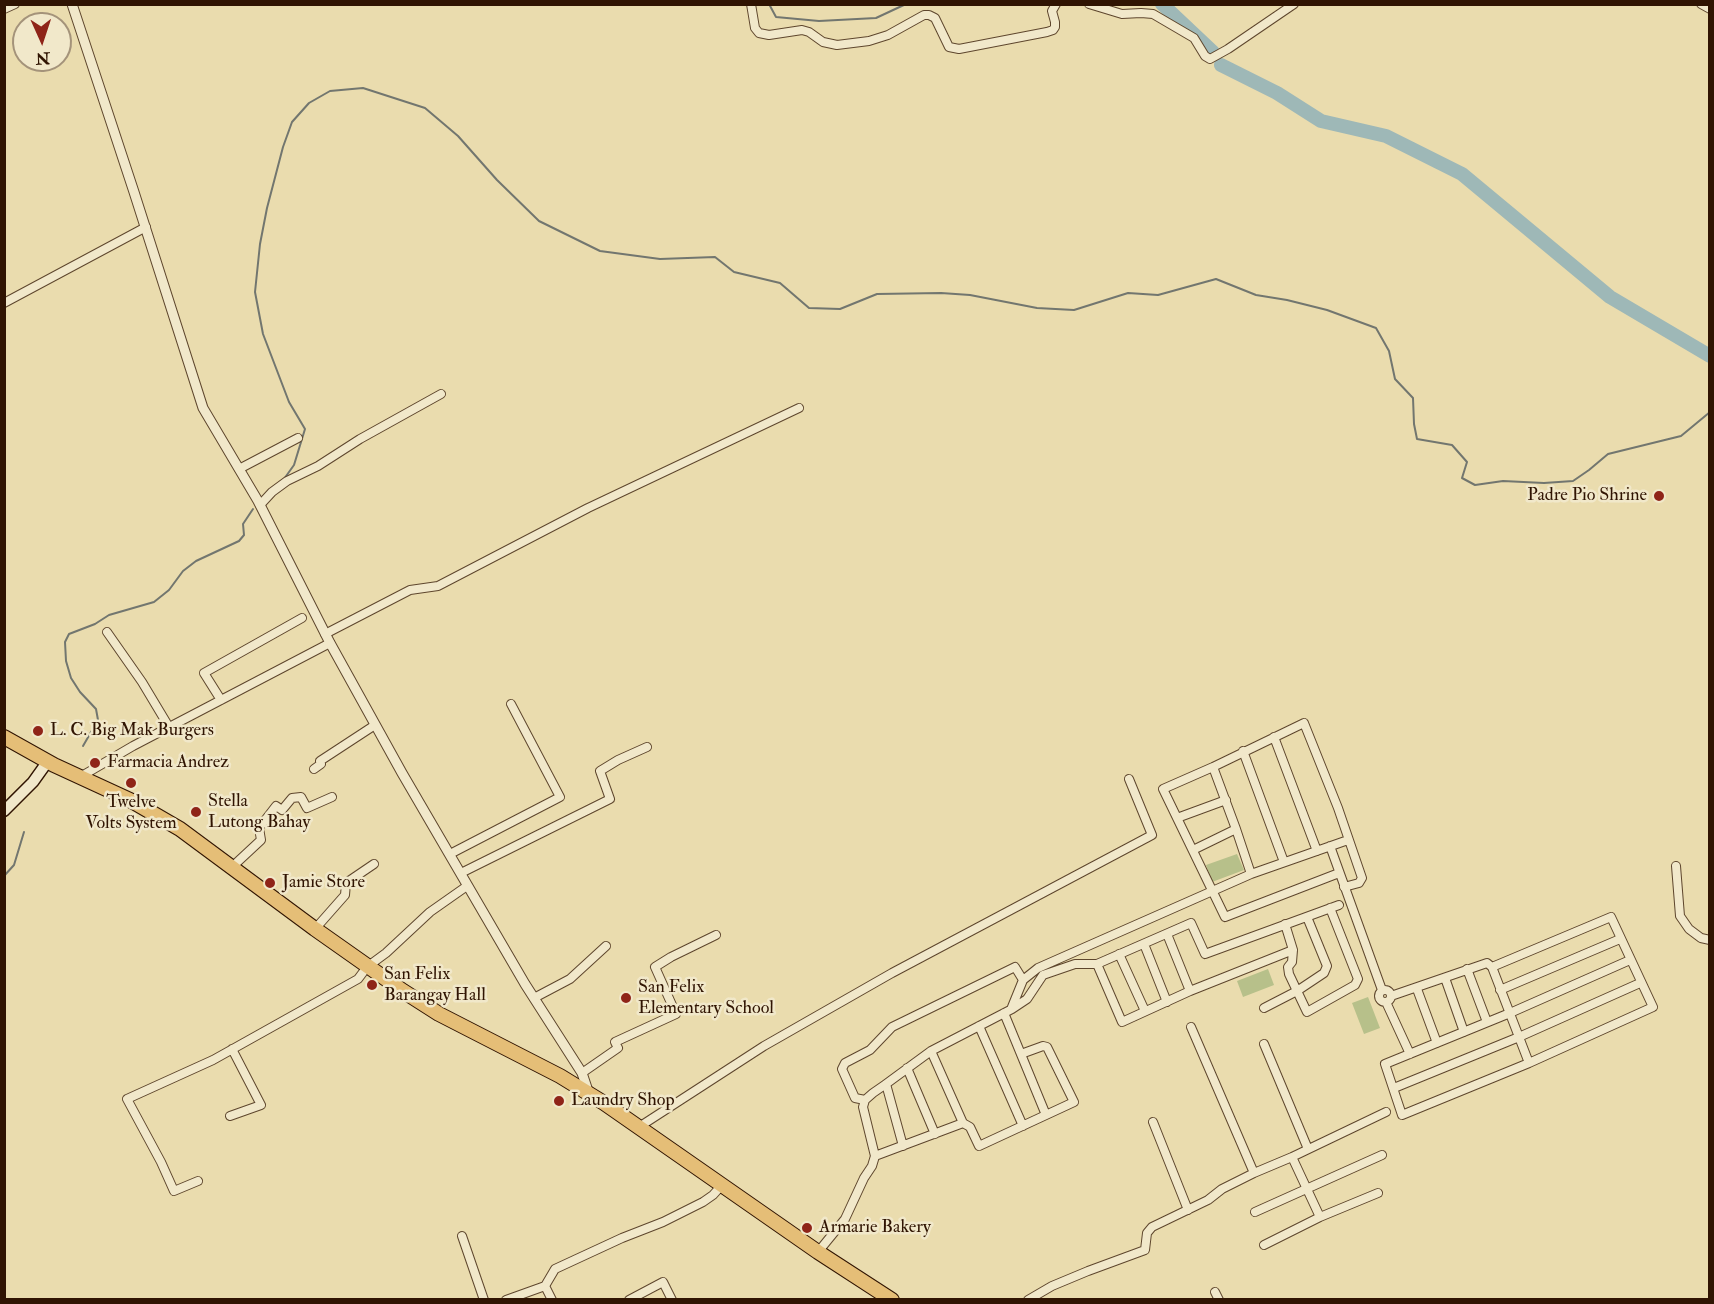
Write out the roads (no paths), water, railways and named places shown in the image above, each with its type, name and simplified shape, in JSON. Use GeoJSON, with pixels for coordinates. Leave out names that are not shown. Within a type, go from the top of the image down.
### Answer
{"type":"FeatureCollection","features":[{"type":"Feature","properties":{"kind":"highway"},"geometry":{"type":"LineString","coordinates":[[4,737],[130,800],[172,824],[367,967],[439,1014],[560,1076],[589,1094],[818,1252],[892,1299]]}},
{"type":"Feature","properties":{"kind":"main road"},"geometry":{"type":"LineString","coordinates":[[4,811],[33,782],[48,761]]}},
{"type":"Feature","properties":{"kind":"street"},"geometry":{"type":"LineString","coordinates":[[4,9],[15,4]]}},
{"type":"Feature","properties":{"kind":"street"},"geometry":{"type":"LineString","coordinates":[[72,4],[146,227],[202,408],[260,505],[325,634],[375,725],[467,886],[549,1023],[582,1073],[589,1094]]}},
{"type":"Feature","properties":{"kind":"street"},"geometry":{"type":"LineString","coordinates":[[751,4],[755,28],[759,33],[769,35],[802,30],[823,42],[837,45],[868,41],[888,34],[924,15],[929,15],[935,18],[949,47],[959,49],[1047,32],[1055,27],[1052,11],[1056,4]]}},
{"type":"Feature","properties":{"kind":"street"},"geometry":{"type":"LineString","coordinates":[[1089,4],[1122,14],[1153,14],[1194,38],[1205,56],[1210,59],[1294,4]]}},
{"type":"Feature","properties":{"kind":"street"},"geometry":{"type":"LineString","coordinates":[[1701,4],[1710,9]]}},
{"type":"Feature","properties":{"kind":"street"},"geometry":{"type":"LineString","coordinates":[[4,303],[146,227]]}},
{"type":"Feature","properties":{"kind":"street"},"geometry":{"type":"LineString","coordinates":[[260,505],[287,481],[318,466],[441,394]]}},
{"type":"Feature","properties":{"kind":"street"},"geometry":{"type":"LineString","coordinates":[[325,634],[410,590],[438,586],[588,508],[799,408]]}},
{"type":"Feature","properties":{"kind":"street"},"geometry":{"type":"LineString","coordinates":[[238,469],[298,438]]}},
{"type":"Feature","properties":{"kind":"street"},"geometry":{"type":"LineString","coordinates":[[221,700],[204,673],[302,618]]}},
{"type":"Feature","properties":{"kind":"street"},"geometry":{"type":"LineString","coordinates":[[107,632],[142,682],[169,727]]}},
{"type":"Feature","properties":{"kind":"street"},"geometry":{"type":"LineString","coordinates":[[80,777],[133,746],[330,643]]}},
{"type":"Feature","properties":{"kind":"street"},"geometry":{"type":"LineString","coordinates":[[450,854],[560,797],[511,704]]}},
{"type":"Feature","properties":{"kind":"street"},"geometry":{"type":"LineString","coordinates":[[1339,873],[1225,917],[1163,789],[1304,723],[1338,808],[1362,878],[1359,883],[1344,887]]}},
{"type":"Feature","properties":{"kind":"street"},"geometry":{"type":"LineString","coordinates":[[314,769],[321,764],[320,760],[375,725]]}},
{"type":"Feature","properties":{"kind":"street"},"geometry":{"type":"LineString","coordinates":[[1274,737],[1317,851]]}},
{"type":"Feature","properties":{"kind":"street"},"geometry":{"type":"LineString","coordinates":[[461,873],[610,799],[600,771],[648,747]]}},
{"type":"Feature","properties":{"kind":"street"},"geometry":{"type":"LineString","coordinates":[[1243,751],[1284,862]]}},
{"type":"Feature","properties":{"kind":"street"},"geometry":{"type":"LineString","coordinates":[[1213,767],[1251,874]]}},
{"type":"Feature","properties":{"kind":"street"},"geometry":{"type":"LineString","coordinates":[[639,1127],[764,1046],[892,973],[1152,835],[1129,779]]}},
{"type":"Feature","properties":{"kind":"street"},"geometry":{"type":"LineString","coordinates":[[232,867],[261,840],[259,828],[276,806],[282,810],[292,798],[301,797],[307,808],[332,797]]}},
{"type":"Feature","properties":{"kind":"street"},"geometry":{"type":"LineString","coordinates":[[1178,818],[1226,800]]}},
{"type":"Feature","properties":{"kind":"street"},"geometry":{"type":"LineString","coordinates":[[1193,850],[1236,829]]}},
{"type":"Feature","properties":{"kind":"street"},"geometry":{"type":"LineString","coordinates":[[1046,1115],[1021,1054],[1008,1011],[1023,980],[1038,968],[1213,890],[1251,874],[1348,840]]}},
{"type":"Feature","properties":{"kind":"street"},"geometry":{"type":"LineString","coordinates":[[1330,846],[1382,990],[1379,998],[1382,1001],[1389,999],[1487,963],[1492,967],[1529,1063]]}},
{"type":"Feature","properties":{"kind":"street"},"geometry":{"type":"LineString","coordinates":[[315,929],[345,895],[346,883],[374,864]]}},
{"type":"Feature","properties":{"kind":"street"},"geometry":{"type":"LineString","coordinates":[[1676,866],[1680,916],[1689,929],[1701,938],[1710,940]]}},
{"type":"Feature","properties":{"kind":"street"},"geometry":{"type":"LineString","coordinates":[[198,1181],[174,1191],[127,1099],[213,1060],[358,979],[367,967],[386,953],[430,912],[467,886]]}},
{"type":"Feature","properties":{"kind":"street"},"geometry":{"type":"LineString","coordinates":[[818,1252],[845,1219],[872,1166],[875,1156],[863,1107],[865,1100],[931,1051],[1027,999],[1043,975],[1075,964],[1097,964],[1191,923],[1205,954],[1339,905]]}},
{"type":"Feature","properties":{"kind":"street"},"geometry":{"type":"LineString","coordinates":[[1285,924],[1293,950],[1292,962],[1288,967],[1289,974],[1307,1012],[1354,985],[1358,979],[1330,908]]}},
{"type":"Feature","properties":{"kind":"street"},"geometry":{"type":"LineString","coordinates":[[1492,967],[1611,916],[1653,1007],[1529,1063],[1402,1114],[1385,1064],[1510,1013],[1630,960]]}},
{"type":"Feature","properties":{"kind":"street"},"geometry":{"type":"LineString","coordinates":[[1264,1008],[1298,991],[1324,973],[1327,966],[1307,917]]}},
{"type":"Feature","properties":{"kind":"street"},"geometry":{"type":"LineString","coordinates":[[1167,934],[1190,991]]}},
{"type":"Feature","properties":{"kind":"street"},"geometry":{"type":"LineString","coordinates":[[582,1073],[618,1048],[615,1042],[676,1014],[655,967],[716,935]]}},
{"type":"Feature","properties":{"kind":"street"},"geometry":{"type":"LineString","coordinates":[[1500,990],[1620,939]]}},
{"type":"Feature","properties":{"kind":"street"},"geometry":{"type":"LineString","coordinates":[[1144,945],[1167,1002]]}},
{"type":"Feature","properties":{"kind":"street"},"geometry":{"type":"LineString","coordinates":[[534,998],[570,979],[606,946]]}},
{"type":"Feature","properties":{"kind":"street"},"geometry":{"type":"LineString","coordinates":[[1097,964],[1122,1022],[1190,991],[1293,950]]}},
{"type":"Feature","properties":{"kind":"street"},"geometry":{"type":"LineString","coordinates":[[1119,954],[1145,1011]]}},
{"type":"Feature","properties":{"kind":"street"},"geometry":{"type":"LineString","coordinates":[[865,1100],[855,1098],[842,1069],[845,1064],[870,1050],[892,1027],[1016,967],[1023,980]]}},
{"type":"Feature","properties":{"kind":"street"},"geometry":{"type":"LineString","coordinates":[[1467,969],[1487,1022]]}},
{"type":"Feature","properties":{"kind":"street"},"geometry":{"type":"LineString","coordinates":[[1445,978],[1464,1032]]}},
{"type":"Feature","properties":{"kind":"street"},"geometry":{"type":"LineString","coordinates":[[1394,1088],[1519,1037],[1640,983]]}},
{"type":"Feature","properties":{"kind":"street"},"geometry":{"type":"LineString","coordinates":[[1417,988],[1437,1043]]}},
{"type":"Feature","properties":{"kind":"street"},"geometry":{"type":"LineString","coordinates":[[1389,999],[1410,1054]]}},
{"type":"Feature","properties":{"kind":"street"},"geometry":{"type":"LineString","coordinates":[[979,1026],[1023,1126]]}},
{"type":"Feature","properties":{"kind":"street"},"geometry":{"type":"LineString","coordinates":[[1191,1027],[1254,1173]]}},
{"type":"Feature","properties":{"kind":"street"},"geometry":{"type":"LineString","coordinates":[[1264,1044],[1308,1149]]}},
{"type":"Feature","properties":{"kind":"street"},"geometry":{"type":"LineString","coordinates":[[931,1051],[963,1123],[970,1127],[979,1146],[1074,1102],[1047,1047],[1043,1046],[1021,1054]]}},
{"type":"Feature","properties":{"kind":"street"},"geometry":{"type":"LineString","coordinates":[[230,1116],[261,1105],[232,1049]]}},
{"type":"Feature","properties":{"kind":"street"},"geometry":{"type":"LineString","coordinates":[[907,1068],[935,1134]]}},
{"type":"Feature","properties":{"kind":"street"},"geometry":{"type":"LineString","coordinates":[[886,1084],[903,1146]]}},
{"type":"Feature","properties":{"kind":"street"},"geometry":{"type":"LineString","coordinates":[[1028,1299],[1052,1286],[1145,1250],[1148,1233],[1152,1227],[1208,1200],[1222,1189],[1254,1173],[1386,1112]]}},
{"type":"Feature","properties":{"kind":"street"},"geometry":{"type":"LineString","coordinates":[[1153,1122],[1188,1210]]}},
{"type":"Feature","properties":{"kind":"street"},"geometry":{"type":"LineString","coordinates":[[875,1156],[963,1123]]}},
{"type":"Feature","properties":{"kind":"street"},"geometry":{"type":"LineString","coordinates":[[1255,1212],[1382,1155]]}},
{"type":"Feature","properties":{"kind":"street"},"geometry":{"type":"LineString","coordinates":[[1292,1157],[1320,1217]]}},
{"type":"Feature","properties":{"kind":"street"},"geometry":{"type":"LineString","coordinates":[[506,1299],[545,1286],[555,1269],[704,1202],[722,1185]]}},
{"type":"Feature","properties":{"kind":"street"},"geometry":{"type":"LineString","coordinates":[[1264,1245],[1320,1217],[1378,1193]]}},
{"type":"Feature","properties":{"kind":"street"},"geometry":{"type":"LineString","coordinates":[[462,1236],[484,1299]]}},
{"type":"Feature","properties":{"kind":"street"},"geometry":{"type":"LineString","coordinates":[[629,1299],[663,1282],[672,1299]]}},
{"type":"Feature","properties":{"kind":"street"},"geometry":{"type":"LineString","coordinates":[[545,1286],[552,1299]]}},
{"type":"Feature","properties":{"kind":"waterway"},"geometry":{"type":"LineString","coordinates":[[769,4],[776,17],[819,21],[876,18],[906,4]]}},
{"type":"Feature","properties":{"kind":"waterway"},"geometry":{"type":"LineString","coordinates":[[1162,4],[1213,52]]}},
{"type":"Feature","properties":{"kind":"waterway"},"geometry":{"type":"LineString","coordinates":[[1221,65],[1277,93],[1321,121],[1386,136],[1462,174],[1610,297],[1710,356]]}},
{"type":"Feature","properties":{"kind":"waterway"},"geometry":{"type":"LineString","coordinates":[[284,479],[294,465],[305,429],[289,402],[263,334],[255,292],[260,244],[267,208],[292,122],[309,103],[330,91],[363,88],[425,108],[458,136],[497,180],[539,221],[600,251],[660,259],[715,257],[734,272],[780,283],[809,308],[840,309],[877,294],[941,293],[970,295],[1037,308],[1074,310],[1128,293],[1158,295],[1216,279],[1256,295],[1327,310],[1376,328],[1389,351],[1395,379],[1413,398],[1417,439],[1452,445],[1467,462],[1462,478],[1475,485],[1503,481],[1544,483],[1573,481],[1608,454],[1681,436],[1710,412]]}},
{"type":"Feature","properties":{"kind":"waterway"},"geometry":{"type":"LineString","coordinates":[[83,746],[98,720],[96,709],[71,678],[66,661],[65,642],[69,634],[95,624],[109,615],[154,602],[169,590],[183,571],[196,561],[239,541],[244,535],[243,524],[253,509]]}},
{"type":"Feature","properties":{"kind":"waterway"},"geometry":{"type":"LineString","coordinates":[[4,876],[14,865],[24,832]]}},
{"type":"Feature","properties":{"kind":"place","name":"Padre Pio Shrine"},"geometry":{"type":"Point","coordinates":[1659,496]}},
{"type":"Feature","properties":{"kind":"place","name":"L. C. Big Mak Burgers"},"geometry":{"type":"Point","coordinates":[38,731]}},
{"type":"Feature","properties":{"kind":"place","name":"Farmacia Andrez"},"geometry":{"type":"Point","coordinates":[95,763]}},
{"type":"Feature","properties":{"kind":"place","name":"Twelve Volts System"},"geometry":{"type":"Point","coordinates":[131,783]}},
{"type":"Feature","properties":{"kind":"place","name":"Stella Lutong Bahay"},"geometry":{"type":"Point","coordinates":[196,812]}},
{"type":"Feature","properties":{"kind":"place","name":"Jamie Store"},"geometry":{"type":"Point","coordinates":[270,883]}},
{"type":"Feature","properties":{"kind":"place","name":"San Felix Barangay Hall"},"geometry":{"type":"Point","coordinates":[372,985]}},
{"type":"Feature","properties":{"kind":"place","name":"San Felix Elementary School"},"geometry":{"type":"Point","coordinates":[626,998]}},
{"type":"Feature","properties":{"kind":"place","name":"Laundry Shop"},"geometry":{"type":"Point","coordinates":[559,1101]}},
{"type":"Feature","properties":{"kind":"place","name":"Armarie Bakery"},"geometry":{"type":"Point","coordinates":[807,1228]}}]}
